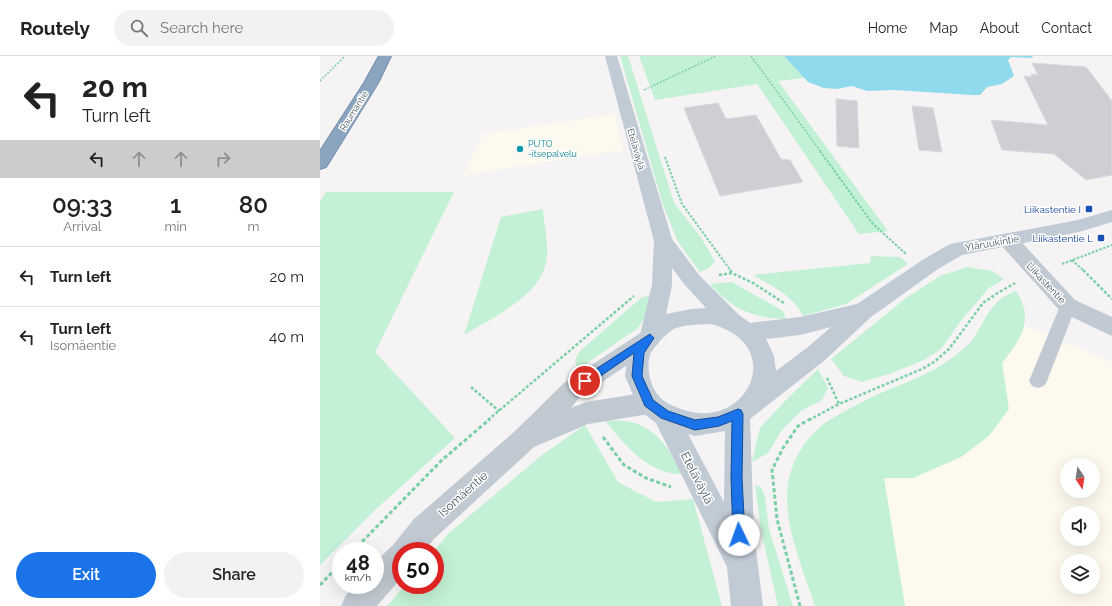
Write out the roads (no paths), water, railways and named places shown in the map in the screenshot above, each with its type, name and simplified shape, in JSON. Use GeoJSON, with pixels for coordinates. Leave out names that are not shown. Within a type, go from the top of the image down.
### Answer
{"type":"FeatureCollection","features":[{"type":"Feature","properties":{"kind":"highway","name":"Raumantie"},"geometry":{"type":"LineString","coordinates":[[320,164],[371,83],[385,56]]}},
{"type":"Feature","properties":{"kind":"main road","name":"Eteläväylä"},"geometry":{"type":"LineString","coordinates":[[611,56],[663,241],[662,285],[650,338]]}},
{"type":"Feature","properties":{"kind":"main road","name":"Yläruukintie"},"geometry":{"type":"LineString","coordinates":[[747,406],[816,354],[863,311],[957,249],[1079,226],[1112,216]]}},
{"type":"Feature","properties":{"kind":"main road","name":"Eteläväylä"},"geometry":{"type":"LineString","coordinates":[[663,241],[692,280],[739,326]]}},
{"type":"Feature","properties":{"kind":"main road","name":"Yläruukintie"},"geometry":{"type":"LineString","coordinates":[[739,326],[800,326],[863,311]]}},
{"type":"Feature","properties":{"kind":"main road"},"geometry":{"type":"LineString","coordinates":[[711,316],[739,326],[759,346],[763,356],[765,380],[747,406],[719,422],[695,425],[657,409],[637,376],[639,352],[650,338],[666,323],[691,317],[711,316]]}},
{"type":"Feature","properties":{"kind":"main road","name":"Eteläväylä"},"geometry":{"type":"LineString","coordinates":[[747,406],[736,478],[741,563],[747,606]]}},
{"type":"Feature","properties":{"kind":"main road","name":"Eteläväylä"},"geometry":{"type":"LineString","coordinates":[[657,409],[701,485],[741,563]]}},
{"type":"Feature","properties":{"kind":"street","name":"Liikastentie"},"geometry":{"type":"LineString","coordinates":[[1008,240],[1037,274],[1068,306],[1112,327]]}},
{"type":"Feature","properties":{"kind":"street","name":"Isomäentie"},"geometry":{"type":"LineString","coordinates":[[413,542],[424,529],[523,440],[572,390],[650,338]]}},
{"type":"Feature","properties":{"kind":"street","name":"Isomäentie"},"geometry":{"type":"LineString","coordinates":[[523,440],[586,414],[657,409]]}},
{"type":"Feature","properties":{"kind":"street"},"geometry":{"type":"LineString","coordinates":[[384,575],[392,566]]}},
{"type":"Feature","properties":{"kind":"street"},"geometry":{"type":"LineString","coordinates":[[357,606],[367,594]]}},
{"type":"Feature","properties":{"kind":"lane"},"geometry":{"type":"LineString","coordinates":[[1038,381],[1068,306]]}},
{"type":"Feature","properties":{"kind":"water"},"geometry":{"type":"Polygon","coordinates":[[[784,56],[1032,56],[1033,58],[1011,57],[1008,60],[1014,76],[1002,84],[987,87],[980,95],[972,95],[894,90],[867,91],[852,86],[837,89],[824,88],[808,82],[784,56]]]}},
{"type":"Feature","properties":{"kind":"place","name":"PUTO -itsepalvelu"},"geometry":{"type":"Point","coordinates":[520,149]}},
{"type":"Feature","properties":{"kind":"place","name":"Liikastentie I"},"geometry":{"type":"Point","coordinates":[1089,209]}},
{"type":"Feature","properties":{"kind":"place","name":"Liikastentie L"},"geometry":{"type":"Point","coordinates":[1101,238]}}]}
